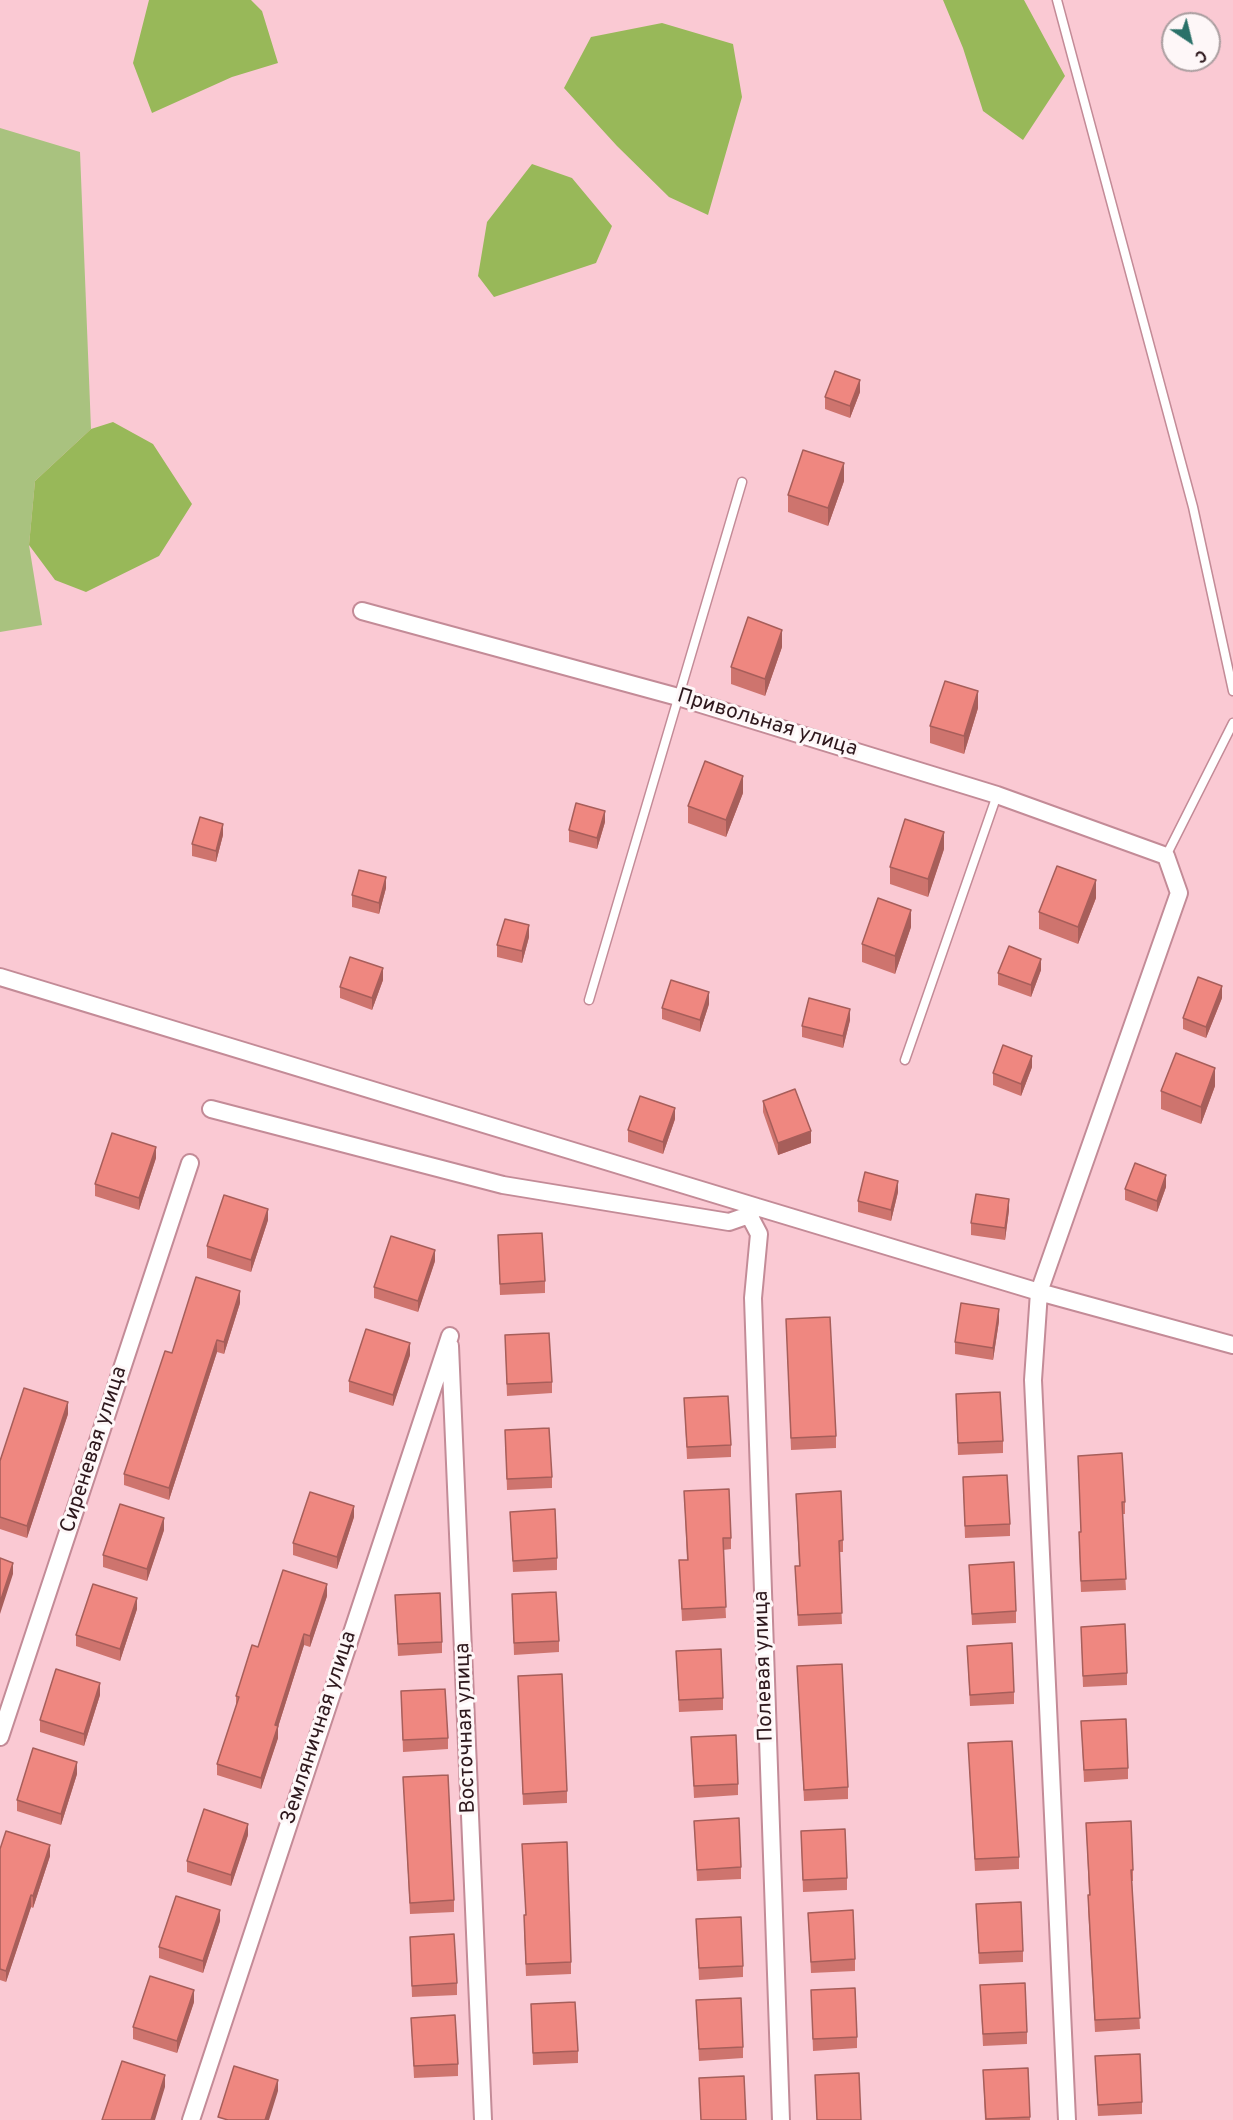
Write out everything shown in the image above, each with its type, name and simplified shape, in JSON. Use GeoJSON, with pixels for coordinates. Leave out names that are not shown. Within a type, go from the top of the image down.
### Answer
{"type":"FeatureCollection","features":[{"type":"Feature","properties":{"kind":"street","name":"Привольная улица"},"geometry":{"type":"LineString","coordinates":[[362,611],[678,697],[997,795],[1166,856]]}},
{"type":"Feature","properties":{"kind":"street"},"geometry":{"type":"LineString","coordinates":[[1067,2120],[1033,1380],[1039,1292],[1179,893],[1166,856]]}},
{"type":"Feature","properties":{"kind":"street"},"geometry":{"type":"LineString","coordinates":[[0,977],[753,1211],[1233,1345]]}},
{"type":"Feature","properties":{"kind":"street"},"geometry":{"type":"LineString","coordinates":[[211,1109],[503,1185],[729,1222],[753,1211]]}},
{"type":"Feature","properties":{"kind":"street","name":"Сиреневая улица"},"geometry":{"type":"LineString","coordinates":[[0,1737],[190,1163]]}},
{"type":"Feature","properties":{"kind":"street","name":"Полевая улица"},"geometry":{"type":"LineString","coordinates":[[753,1211],[759,1234],[753,1298],[781,2120]]}},
{"type":"Feature","properties":{"kind":"street","name":"Земляничная улица"},"geometry":{"type":"LineString","coordinates":[[190,2120],[450,1336]]}},
{"type":"Feature","properties":{"kind":"street","name":"Восточная улица"},"geometry":{"type":"LineString","coordinates":[[450,1336],[483,2120]]}},
{"type":"Feature","properties":{"kind":"lane"},"geometry":{"type":"LineString","coordinates":[[1057,0],[1192,507],[1233,691]]}},
{"type":"Feature","properties":{"kind":"lane"},"geometry":{"type":"LineString","coordinates":[[589,1000],[742,482]]}},
{"type":"Feature","properties":{"kind":"lane"},"geometry":{"type":"LineString","coordinates":[[1166,856],[1233,723]]}},
{"type":"Feature","properties":{"kind":"lane"},"geometry":{"type":"LineString","coordinates":[[905,1059],[997,795]]}},
{"type":"Feature","properties":{"kind":"green space"},"geometry":{"type":"Polygon","coordinates":[[[149,0],[251,0],[262,11],[278,63],[232,77],[152,113],[133,63],[149,0]]]}},
{"type":"Feature","properties":{"kind":"green space"},"geometry":{"type":"Polygon","coordinates":[[[943,0],[1024,0],[1065,76],[1023,140],[983,111],[963,48],[943,0]]]}},
{"type":"Feature","properties":{"kind":"green space"},"geometry":{"type":"Polygon","coordinates":[[[662,23],[733,44],[742,97],[708,215],[669,197],[617,146],[564,88],[591,37],[662,23]]]}},
{"type":"Feature","properties":{"kind":"green space"},"geometry":{"type":"Polygon","coordinates":[[[0,128],[80,152],[91,429],[35,481],[29,545],[42,625],[0,632],[0,128]]]}},
{"type":"Feature","properties":{"kind":"green space"},"geometry":{"type":"Polygon","coordinates":[[[532,164],[572,178],[612,226],[596,263],[494,297],[478,276],[487,222],[532,164]]]}},
{"type":"Feature","properties":{"kind":"green space"},"geometry":{"type":"Polygon","coordinates":[[[113,422],[153,444],[192,504],[159,556],[86,592],[55,580],[29,545],[35,481],[91,429],[113,422]]]}},
{"type":"Feature","properties":{"kind":"building"},"geometry":{"type":"Polygon","coordinates":[[[835,371],[860,380],[850,406],[825,397],[835,371]]]}},
{"type":"Feature","properties":{"kind":"building"},"geometry":{"type":"Polygon","coordinates":[[[803,450],[844,463],[828,508],[788,495],[803,450]]]}},
{"type":"Feature","properties":{"kind":"building"},"geometry":{"type":"Polygon","coordinates":[[[748,617],[782,630],[765,679],[731,667],[748,617]]]}},
{"type":"Feature","properties":{"kind":"building"},"geometry":{"type":"Polygon","coordinates":[[[945,681],[978,691],[964,736],[930,726],[945,681]]]}},
{"type":"Feature","properties":{"kind":"building"},"geometry":{"type":"Polygon","coordinates":[[[705,761],[743,776],[726,820],[688,806],[705,761]]]}},
{"type":"Feature","properties":{"kind":"building"},"geometry":{"type":"Polygon","coordinates":[[[576,803],[605,811],[597,838],[569,830],[576,803]]]}},
{"type":"Feature","properties":{"kind":"building"},"geometry":{"type":"Polygon","coordinates":[[[200,817],[223,824],[216,851],[192,844],[200,817]]]}},
{"type":"Feature","properties":{"kind":"building"},"geometry":{"type":"Polygon","coordinates":[[[905,819],[944,832],[928,879],[890,867],[905,819]]]}},
{"type":"Feature","properties":{"kind":"building"},"geometry":{"type":"Polygon","coordinates":[[[1057,866],[1096,880],[1078,927],[1039,912],[1057,866]]]}},
{"type":"Feature","properties":{"kind":"building"},"geometry":{"type":"Polygon","coordinates":[[[359,870],[386,877],[379,903],[352,895],[359,870]]]}},
{"type":"Feature","properties":{"kind":"building"},"geometry":{"type":"Polygon","coordinates":[[[878,898],[911,910],[895,956],[862,944],[878,898]]]}},
{"type":"Feature","properties":{"kind":"building"},"geometry":{"type":"Polygon","coordinates":[[[505,919],[529,925],[522,951],[497,945],[505,919]]]}},
{"type":"Feature","properties":{"kind":"building"},"geometry":{"type":"Polygon","coordinates":[[[1009,946],[1041,959],[1031,985],[998,973],[1009,946]]]}},
{"type":"Feature","properties":{"kind":"building"},"geometry":{"type":"Polygon","coordinates":[[[350,957],[383,968],[372,998],[340,987],[350,957]]]}},
{"type":"Feature","properties":{"kind":"building"},"geometry":{"type":"Polygon","coordinates":[[[1198,977],[1222,986],[1206,1027],[1183,1018],[1198,977]]]}},
{"type":"Feature","properties":{"kind":"building"},"geometry":{"type":"Polygon","coordinates":[[[671,980],[709,992],[700,1020],[662,1008],[671,980]]]}},
{"type":"Feature","properties":{"kind":"building"},"geometry":{"type":"Polygon","coordinates":[[[809,998],[850,1009],[843,1036],[802,1026],[809,998]]]}},
{"type":"Feature","properties":{"kind":"building"},"geometry":{"type":"Polygon","coordinates":[[[1003,1045],[1032,1056],[1021,1084],[993,1073],[1003,1045]]]}},
{"type":"Feature","properties":{"kind":"building"},"geometry":{"type":"Polygon","coordinates":[[[1176,1053],[1215,1068],[1201,1107],[1161,1091],[1176,1053]]]}},
{"type":"Feature","properties":{"kind":"building"},"geometry":{"type":"Polygon","coordinates":[[[795,1089],[811,1131],[778,1143],[763,1101],[795,1089]]]}},
{"type":"Feature","properties":{"kind":"building"},"geometry":{"type":"Polygon","coordinates":[[[640,1096],[675,1108],[663,1142],[628,1130],[640,1096]]]}},
{"type":"Feature","properties":{"kind":"building"},"geometry":{"type":"Polygon","coordinates":[[[112,1133],[156,1147],[139,1198],[95,1184],[112,1133]]]}},
{"type":"Feature","properties":{"kind":"building"},"geometry":{"type":"Polygon","coordinates":[[[1135,1163],[1166,1175],[1157,1201],[1125,1189],[1135,1163]]]}},
{"type":"Feature","properties":{"kind":"building"},"geometry":{"type":"Polygon","coordinates":[[[865,1172],[898,1181],[891,1210],[858,1201],[865,1172]]]}},
{"type":"Feature","properties":{"kind":"building"},"geometry":{"type":"Polygon","coordinates":[[[976,1194],[1009,1199],[1005,1228],[971,1223],[976,1194]]]}},
{"type":"Feature","properties":{"kind":"building"},"geometry":{"type":"Polygon","coordinates":[[[224,1195],[268,1209],[251,1260],[207,1246],[224,1195]]]}},
{"type":"Feature","properties":{"kind":"building"},"geometry":{"type":"Polygon","coordinates":[[[542,1233],[545,1281],[500,1284],[498,1235],[542,1233]]]}},
{"type":"Feature","properties":{"kind":"building"},"geometry":{"type":"Polygon","coordinates":[[[391,1236],[435,1250],[418,1301],[374,1287],[391,1236]]]}},
{"type":"Feature","properties":{"kind":"building"},"geometry":{"type":"Polygon","coordinates":[[[196,1277],[240,1291],[224,1342],[217,1340],[169,1488],[124,1474],[165,1351],[172,1353],[196,1277]]]}},
{"type":"Feature","properties":{"kind":"building"},"geometry":{"type":"Polygon","coordinates":[[[961,1303],[999,1309],[993,1348],[955,1342],[961,1303]]]}},
{"type":"Feature","properties":{"kind":"building"},"geometry":{"type":"Polygon","coordinates":[[[830,1317],[836,1436],[791,1438],[786,1319],[830,1317]]]}},
{"type":"Feature","properties":{"kind":"building"},"geometry":{"type":"Polygon","coordinates":[[[366,1329],[410,1343],[393,1395],[349,1381],[366,1329]]]}},
{"type":"Feature","properties":{"kind":"building"},"geometry":{"type":"Polygon","coordinates":[[[549,1333],[552,1382],[507,1384],[505,1335],[549,1333]]]}},
{"type":"Feature","properties":{"kind":"building"},"geometry":{"type":"Polygon","coordinates":[[[24,1388],[68,1402],[27,1526],[0,1517],[0,1461],[24,1388]]]}},
{"type":"Feature","properties":{"kind":"building"},"geometry":{"type":"Polygon","coordinates":[[[1000,1392],[1003,1441],[958,1443],[956,1394],[1000,1392]]]}},
{"type":"Feature","properties":{"kind":"building"},"geometry":{"type":"Polygon","coordinates":[[[728,1396],[731,1445],[687,1447],[684,1398],[728,1396]]]}},
{"type":"Feature","properties":{"kind":"building"},"geometry":{"type":"Polygon","coordinates":[[[549,1428],[552,1477],[507,1479],[505,1430],[549,1428]]]}},
{"type":"Feature","properties":{"kind":"building"},"geometry":{"type":"Polygon","coordinates":[[[1122,1453],[1126,1579],[1081,1581],[1078,1456],[1122,1453]]]}},
{"type":"Feature","properties":{"kind":"building"},"geometry":{"type":"Polygon","coordinates":[[[1007,1475],[1010,1524],[965,1526],[963,1477],[1007,1475]]]}},
{"type":"Feature","properties":{"kind":"building"},"geometry":{"type":"Polygon","coordinates":[[[729,1489],[731,1538],[723,1538],[726,1607],[682,1609],[679,1560],[688,1560],[684,1491],[729,1489]]]}},
{"type":"Feature","properties":{"kind":"building"},"geometry":{"type":"Polygon","coordinates":[[[841,1491],[843,1540],[839,1541],[842,1613],[798,1615],[795,1566],[800,1566],[796,1494],[841,1491]]]}},
{"type":"Feature","properties":{"kind":"building"},"geometry":{"type":"Polygon","coordinates":[[[310,1492],[354,1506],[337,1557],[293,1543],[310,1492]]]}},
{"type":"Feature","properties":{"kind":"building"},"geometry":{"type":"Polygon","coordinates":[[[120,1504],[164,1518],[147,1569],[103,1555],[120,1504]]]}},
{"type":"Feature","properties":{"kind":"building"},"geometry":{"type":"Polygon","coordinates":[[[555,1509],[557,1558],[513,1561],[510,1512],[555,1509]]]}},
{"type":"Feature","properties":{"kind":"building"},"geometry":{"type":"Polygon","coordinates":[[[0,1558],[13,1563],[0,1602],[0,1558]]]}},
{"type":"Feature","properties":{"kind":"building"},"geometry":{"type":"Polygon","coordinates":[[[1014,1562],[1016,1611],[972,1614],[969,1565],[1014,1562]]]}},
{"type":"Feature","properties":{"kind":"building"},"geometry":{"type":"Polygon","coordinates":[[[283,1570],[327,1584],[310,1636],[304,1634],[261,1778],[217,1764],[239,1697],[236,1696],[252,1645],[258,1647],[283,1570]]]}},
{"type":"Feature","properties":{"kind":"building"},"geometry":{"type":"Polygon","coordinates":[[[93,1584],[137,1598],[120,1649],[76,1635],[93,1584]]]}},
{"type":"Feature","properties":{"kind":"building"},"geometry":{"type":"Polygon","coordinates":[[[556,1592],[559,1641],[514,1643],[512,1594],[556,1592]]]}},
{"type":"Feature","properties":{"kind":"building"},"geometry":{"type":"Polygon","coordinates":[[[440,1593],[442,1642],[398,1644],[395,1595],[440,1593]]]}},
{"type":"Feature","properties":{"kind":"building"},"geometry":{"type":"Polygon","coordinates":[[[1125,1624],[1127,1673],[1083,1676],[1081,1627],[1125,1624]]]}},
{"type":"Feature","properties":{"kind":"building"},"geometry":{"type":"Polygon","coordinates":[[[1012,1643],[1014,1692],[970,1695],[967,1646],[1012,1643]]]}},
{"type":"Feature","properties":{"kind":"building"},"geometry":{"type":"Polygon","coordinates":[[[721,1649],[723,1698],[679,1700],[676,1651],[721,1649]]]}},
{"type":"Feature","properties":{"kind":"building"},"geometry":{"type":"Polygon","coordinates":[[[842,1664],[848,1787],[804,1790],[797,1666],[842,1664]]]}},
{"type":"Feature","properties":{"kind":"building"},"geometry":{"type":"Polygon","coordinates":[[[56,1669],[100,1683],[84,1734],[40,1720],[56,1669]]]}},
{"type":"Feature","properties":{"kind":"building"},"geometry":{"type":"Polygon","coordinates":[[[562,1674],[567,1791],[523,1794],[518,1676],[562,1674]]]}},
{"type":"Feature","properties":{"kind":"building"},"geometry":{"type":"Polygon","coordinates":[[[445,1689],[448,1738],[403,1740],[401,1691],[445,1689]]]}},
{"type":"Feature","properties":{"kind":"building"},"geometry":{"type":"Polygon","coordinates":[[[1126,1719],[1128,1768],[1084,1770],[1081,1721],[1126,1719]]]}},
{"type":"Feature","properties":{"kind":"building"},"geometry":{"type":"Polygon","coordinates":[[[736,1735],[738,1784],[694,1786],[691,1737],[736,1735]]]}},
{"type":"Feature","properties":{"kind":"building"},"geometry":{"type":"Polygon","coordinates":[[[1012,1741],[1019,1857],[975,1859],[968,1743],[1012,1741]]]}},
{"type":"Feature","properties":{"kind":"building"},"geometry":{"type":"Polygon","coordinates":[[[33,1748],[77,1762],[61,1814],[17,1800],[33,1748]]]}},
{"type":"Feature","properties":{"kind":"building"},"geometry":{"type":"Polygon","coordinates":[[[448,1775],[454,1900],[410,1903],[403,1777],[448,1775]]]}},
{"type":"Feature","properties":{"kind":"building"},"geometry":{"type":"Polygon","coordinates":[[[204,1809],[248,1824],[231,1875],[187,1861],[204,1809]]]}},
{"type":"Feature","properties":{"kind":"building"},"geometry":{"type":"Polygon","coordinates":[[[739,1818],[741,1867],[697,1870],[694,1821],[739,1818]]]}},
{"type":"Feature","properties":{"kind":"building"},"geometry":{"type":"Polygon","coordinates":[[[1131,1821],[1133,1870],[1131,1870],[1140,2018],[1095,2020],[1086,1823],[1131,1821]]]}},
{"type":"Feature","properties":{"kind":"building"},"geometry":{"type":"Polygon","coordinates":[[[845,1829],[847,1878],[803,1880],[801,1831],[845,1829]]]}},
{"type":"Feature","properties":{"kind":"building"},"geometry":{"type":"Polygon","coordinates":[[[6,1831],[50,1845],[6,1971],[0,1969],[0,1849],[6,1831]]]}},
{"type":"Feature","properties":{"kind":"building"},"geometry":{"type":"Polygon","coordinates":[[[567,1842],[571,1962],[526,1964],[522,1844],[567,1842]]]}},
{"type":"Feature","properties":{"kind":"building"},"geometry":{"type":"Polygon","coordinates":[[[176,1896],[220,1910],[203,1961],[159,1947],[176,1896]]]}},
{"type":"Feature","properties":{"kind":"building"},"geometry":{"type":"Polygon","coordinates":[[[1021,1902],[1023,1951],[979,1953],[976,1904],[1021,1902]]]}},
{"type":"Feature","properties":{"kind":"building"},"geometry":{"type":"Polygon","coordinates":[[[853,1910],[855,1959],[811,1962],[808,1913],[853,1910]]]}},
{"type":"Feature","properties":{"kind":"building"},"geometry":{"type":"Polygon","coordinates":[[[741,1917],[743,1966],[699,1968],[696,1919],[741,1917]]]}},
{"type":"Feature","properties":{"kind":"building"},"geometry":{"type":"Polygon","coordinates":[[[454,1934],[457,1983],[412,1986],[410,1937],[454,1934]]]}},
{"type":"Feature","properties":{"kind":"building"},"geometry":{"type":"Polygon","coordinates":[[[150,1976],[194,1990],[177,2041],[133,2027],[150,1976]]]}},
{"type":"Feature","properties":{"kind":"building"},"geometry":{"type":"Polygon","coordinates":[[[1025,1983],[1027,2032],[983,2034],[980,1985],[1025,1983]]]}},
{"type":"Feature","properties":{"kind":"building"},"geometry":{"type":"Polygon","coordinates":[[[855,1988],[857,2037],[813,2039],[811,1990],[855,1988]]]}},
{"type":"Feature","properties":{"kind":"building"},"geometry":{"type":"Polygon","coordinates":[[[741,1998],[743,2047],[699,2049],[696,2000],[741,1998]]]}},
{"type":"Feature","properties":{"kind":"building"},"geometry":{"type":"Polygon","coordinates":[[[575,2002],[578,2051],[533,2053],[531,2004],[575,2002]]]}},
{"type":"Feature","properties":{"kind":"building"},"geometry":{"type":"Polygon","coordinates":[[[455,2015],[458,2064],[414,2066],[411,2018],[455,2015]]]}},
{"type":"Feature","properties":{"kind":"building"},"geometry":{"type":"Polygon","coordinates":[[[1140,2054],[1142,2102],[1098,2105],[1095,2056],[1140,2054]]]}},
{"type":"Feature","properties":{"kind":"building"},"geometry":{"type":"Polygon","coordinates":[[[122,2061],[165,2075],[151,2120],[102,2120],[122,2061]]]}},
{"type":"Feature","properties":{"kind":"building"},"geometry":{"type":"Polygon","coordinates":[[[234,2066],[278,2080],[265,2120],[228,2120],[218,2117],[234,2066]]]}},
{"type":"Feature","properties":{"kind":"building"},"geometry":{"type":"Polygon","coordinates":[[[1028,2068],[1030,2117],[986,2119],[983,2070],[1028,2068]]]}},
{"type":"Feature","properties":{"kind":"building"},"geometry":{"type":"Polygon","coordinates":[[[859,2073],[861,2120],[817,2120],[815,2075],[859,2073]]]}},
{"type":"Feature","properties":{"kind":"building"},"geometry":{"type":"Polygon","coordinates":[[[744,2076],[746,2120],[701,2120],[699,2078],[744,2076]]]}}]}
